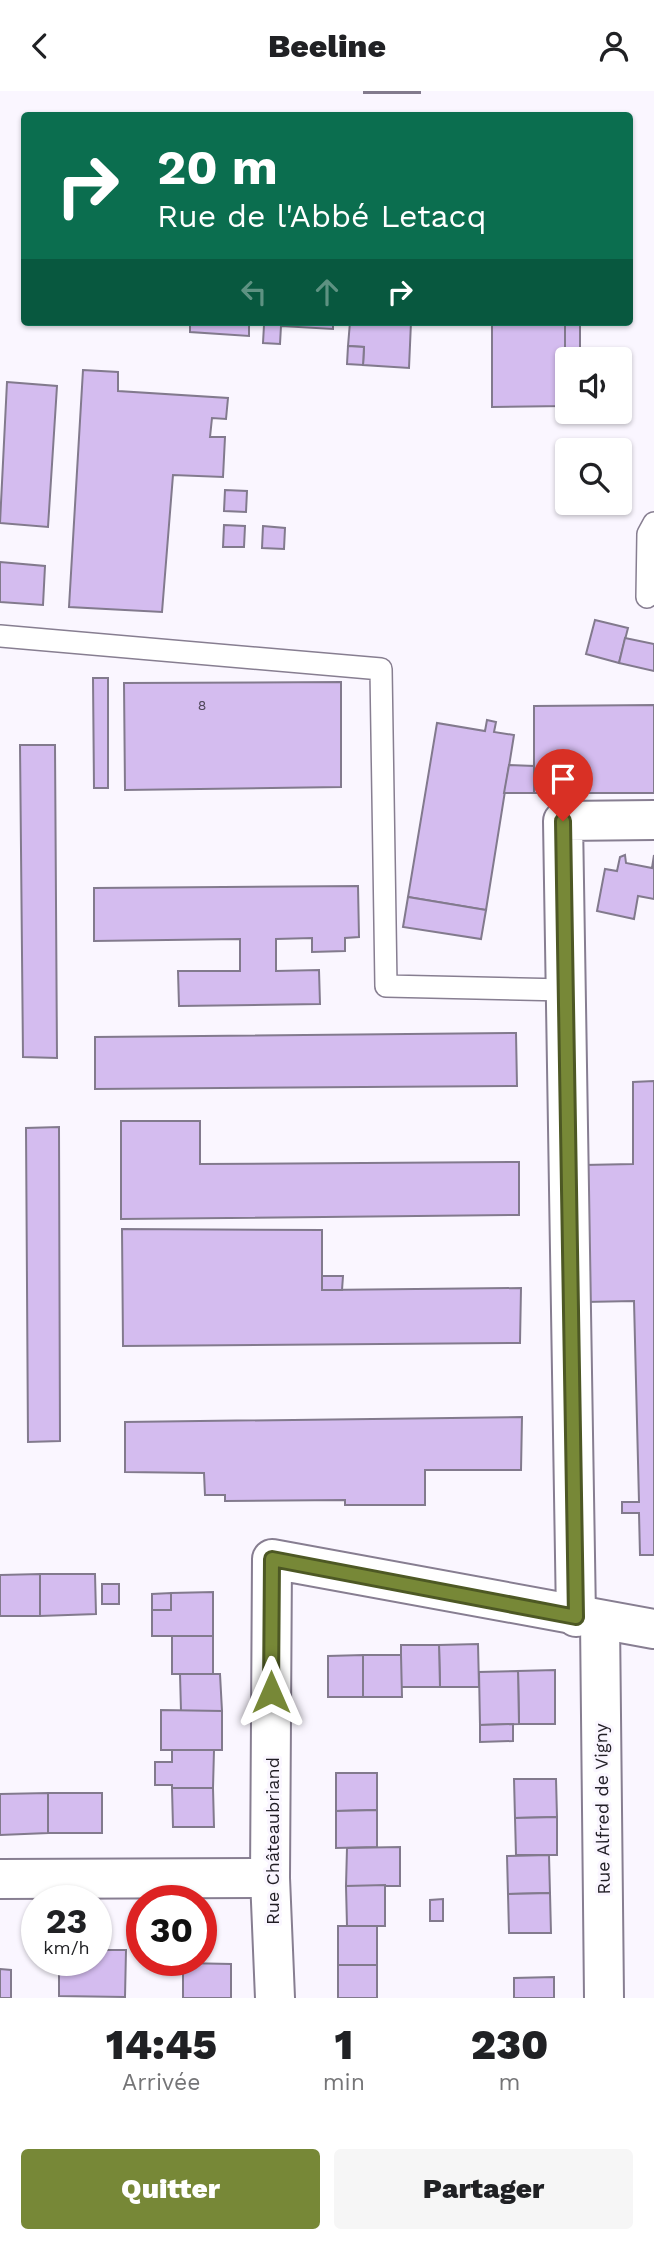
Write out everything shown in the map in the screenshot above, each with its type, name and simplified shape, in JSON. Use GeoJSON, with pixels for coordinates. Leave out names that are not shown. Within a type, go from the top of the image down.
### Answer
{"type":"FeatureCollection","features":[{"type":"Feature","properties":{"kind":"street","name":"Rue Alfred de Vigny"},"geometry":{"type":"LineString","coordinates":[[604,1998],[566,990],[563,821],[654,820]]}},
{"type":"Feature","properties":{"kind":"street","name":"Rue Châteaubriand"},"geometry":{"type":"LineString","coordinates":[[275,1998],[270,1878],[272,1559],[588,1619]]}},
{"type":"Feature","properties":{"kind":"street"},"geometry":{"type":"LineString","coordinates":[[588,1619],[654,1629]]}},
{"type":"Feature","properties":{"kind":"street"},"geometry":{"type":"LineString","coordinates":[[0,1879],[270,1878]]}},
{"type":"Feature","properties":{"kind":"lane"},"geometry":{"type":"LineString","coordinates":[[647,597],[648,534],[654,523]]}},
{"type":"Feature","properties":{"kind":"lane"},"geometry":{"type":"LineString","coordinates":[[0,636],[381,669],[386,986],[566,990]]}},
{"type":"Feature","properties":{"kind":"building"},"geometry":{"type":"Polygon","coordinates":[[[420,91],[420,93],[364,93],[420,91]]]}},
{"type":"Feature","properties":{"kind":"building"},"geometry":{"type":"Polygon","coordinates":[[[190,326],[249,326],[249,336],[190,332],[190,326]]]}},
{"type":"Feature","properties":{"kind":"building"},"geometry":{"type":"Polygon","coordinates":[[[264,326],[281,326],[280,344],[263,343],[264,326]]]}},
{"type":"Feature","properties":{"kind":"building"},"geometry":{"type":"Polygon","coordinates":[[[281,326],[333,326],[333,329],[281,326]]]}},
{"type":"Feature","properties":{"kind":"building"},"geometry":{"type":"Polygon","coordinates":[[[350,326],[411,326],[409,368],[363,365],[364,347],[348,346],[350,326]]]}},
{"type":"Feature","properties":{"kind":"building"},"geometry":{"type":"Polygon","coordinates":[[[492,326],[565,326],[565,347],[555,347],[555,406],[492,407],[492,326]]]}},
{"type":"Feature","properties":{"kind":"building"},"geometry":{"type":"Polygon","coordinates":[[[565,326],[580,326],[580,347],[565,347],[565,326]]]}},
{"type":"Feature","properties":{"kind":"building"},"geometry":{"type":"Polygon","coordinates":[[[348,346],[364,347],[363,365],[347,364],[348,346]]]}},
{"type":"Feature","properties":{"kind":"building"},"geometry":{"type":"Polygon","coordinates":[[[83,370],[118,372],[118,391],[228,398],[226,419],[212,418],[210,437],[225,437],[223,477],[173,475],[162,612],[69,607],[83,370]]]}},
{"type":"Feature","properties":{"kind":"building"},"geometry":{"type":"Polygon","coordinates":[[[7,382],[57,386],[48,527],[0,523],[7,382]]]}},
{"type":"Feature","properties":{"kind":"building"},"geometry":{"type":"Polygon","coordinates":[[[225,490],[247,491],[246,512],[224,511],[225,490]]]}},
{"type":"Feature","properties":{"kind":"building"},"geometry":{"type":"Polygon","coordinates":[[[224,525],[245,526],[244,547],[223,547],[224,525]]]}},
{"type":"Feature","properties":{"kind":"building"},"geometry":{"type":"Polygon","coordinates":[[[263,526],[285,528],[284,549],[262,548],[263,526]]]}},
{"type":"Feature","properties":{"kind":"building"},"geometry":{"type":"Polygon","coordinates":[[[0,562],[45,566],[43,605],[0,602],[0,562]]]}},
{"type":"Feature","properties":{"kind":"building"},"geometry":{"type":"Polygon","coordinates":[[[595,620],[628,628],[619,663],[586,654],[595,620]]]}},
{"type":"Feature","properties":{"kind":"building"},"geometry":{"type":"Polygon","coordinates":[[[625,638],[654,644],[654,671],[619,663],[625,638]]]}},
{"type":"Feature","properties":{"kind":"building"},"geometry":{"type":"Polygon","coordinates":[[[93,678],[108,678],[108,788],[94,788],[93,678]]]}},
{"type":"Feature","properties":{"kind":"building"},"geometry":{"type":"Polygon","coordinates":[[[341,682],[341,787],[125,790],[124,683],[341,682]]]}},
{"type":"Feature","properties":{"kind":"building"},"geometry":{"type":"Polygon","coordinates":[[[654,705],[654,793],[534,793],[534,706],[654,705]]]}},
{"type":"Feature","properties":{"kind":"building"},"geometry":{"type":"Polygon","coordinates":[[[487,720],[496,722],[494,732],[514,735],[486,910],[408,897],[437,723],[485,731],[487,720]]]}},
{"type":"Feature","properties":{"kind":"building"},"geometry":{"type":"Polygon","coordinates":[[[20,745],[55,745],[57,1058],[23,1057],[20,745]]]}},
{"type":"Feature","properties":{"kind":"building"},"geometry":{"type":"Polygon","coordinates":[[[509,765],[534,766],[534,793],[504,793],[509,765]]]}},
{"type":"Feature","properties":{"kind":"building"},"geometry":{"type":"Polygon","coordinates":[[[625,855],[626,863],[652,868],[654,855],[654,899],[638,896],[634,919],[597,911],[605,869],[617,871],[620,857],[625,855]]]}},
{"type":"Feature","properties":{"kind":"building"},"geometry":{"type":"Polygon","coordinates":[[[358,886],[359,937],[345,938],[345,951],[312,952],[312,938],[276,939],[276,971],[319,970],[320,1004],[179,1006],[178,971],[240,971],[240,939],[94,941],[94,888],[358,886]]]}},
{"type":"Feature","properties":{"kind":"building"},"geometry":{"type":"Polygon","coordinates":[[[408,897],[486,910],[481,939],[403,927],[408,897]]]}},
{"type":"Feature","properties":{"kind":"building"},"geometry":{"type":"Polygon","coordinates":[[[516,1033],[517,1086],[95,1089],[95,1037],[516,1033]]]}},
{"type":"Feature","properties":{"kind":"building"},"geometry":{"type":"Polygon","coordinates":[[[654,1081],[654,1555],[640,1555],[639,1513],[622,1513],[622,1502],[639,1502],[634,1301],[585,1302],[584,1165],[633,1164],[633,1082],[654,1081]]]}},
{"type":"Feature","properties":{"kind":"building"},"geometry":{"type":"Polygon","coordinates":[[[121,1121],[200,1121],[200,1164],[519,1162],[519,1215],[121,1219],[121,1121]]]}},
{"type":"Feature","properties":{"kind":"building"},"geometry":{"type":"Polygon","coordinates":[[[59,1127],[60,1441],[28,1442],[26,1128],[59,1127]]]}},
{"type":"Feature","properties":{"kind":"building"},"geometry":{"type":"Polygon","coordinates":[[[122,1229],[322,1230],[322,1290],[521,1288],[520,1343],[123,1346],[122,1229]]]}},
{"type":"Feature","properties":{"kind":"building"},"geometry":{"type":"Polygon","coordinates":[[[322,1276],[343,1276],[342,1290],[322,1290],[322,1276]]]}},
{"type":"Feature","properties":{"kind":"building"},"geometry":{"type":"Polygon","coordinates":[[[522,1417],[521,1470],[425,1470],[425,1505],[345,1505],[345,1500],[225,1501],[225,1495],[205,1495],[204,1473],[125,1472],[125,1422],[522,1417]]]}},
{"type":"Feature","properties":{"kind":"building"},"geometry":{"type":"Polygon","coordinates":[[[40,1574],[40,1616],[0,1616],[0,1575],[40,1574]]]}},
{"type":"Feature","properties":{"kind":"building"},"geometry":{"type":"Polygon","coordinates":[[[40,1574],[95,1574],[96,1614],[40,1616],[40,1574]]]}},
{"type":"Feature","properties":{"kind":"building"},"geometry":{"type":"Polygon","coordinates":[[[102,1584],[119,1584],[119,1604],[102,1604],[102,1584]]]}},
{"type":"Feature","properties":{"kind":"building"},"geometry":{"type":"Polygon","coordinates":[[[213,1592],[213,1636],[152,1636],[152,1610],[171,1610],[171,1593],[213,1592]]]}},
{"type":"Feature","properties":{"kind":"building"},"geometry":{"type":"Polygon","coordinates":[[[171,1593],[171,1610],[152,1610],[152,1594],[171,1593]]]}},
{"type":"Feature","properties":{"kind":"building"},"geometry":{"type":"Polygon","coordinates":[[[172,1636],[213,1636],[213,1674],[172,1674],[172,1636]]]}},
{"type":"Feature","properties":{"kind":"building"},"geometry":{"type":"Polygon","coordinates":[[[478,1644],[479,1687],[440,1687],[439,1645],[478,1644]]]}},
{"type":"Feature","properties":{"kind":"building"},"geometry":{"type":"Polygon","coordinates":[[[401,1645],[439,1645],[440,1687],[401,1687],[401,1645]]]}},
{"type":"Feature","properties":{"kind":"building"},"geometry":{"type":"Polygon","coordinates":[[[363,1655],[363,1697],[328,1697],[328,1656],[363,1655]]]}},
{"type":"Feature","properties":{"kind":"building"},"geometry":{"type":"Polygon","coordinates":[[[363,1655],[401,1655],[402,1697],[363,1697],[363,1655]]]}},
{"type":"Feature","properties":{"kind":"building"},"geometry":{"type":"Polygon","coordinates":[[[555,1670],[555,1724],[519,1724],[518,1671],[555,1670]]]}},
{"type":"Feature","properties":{"kind":"building"},"geometry":{"type":"Polygon","coordinates":[[[518,1671],[519,1724],[480,1725],[479,1672],[518,1671]]]}},
{"type":"Feature","properties":{"kind":"building"},"geometry":{"type":"Polygon","coordinates":[[[180,1674],[220,1674],[222,1711],[181,1711],[180,1674]]]}},
{"type":"Feature","properties":{"kind":"building"},"geometry":{"type":"Polygon","coordinates":[[[161,1710],[222,1711],[222,1750],[161,1750],[161,1710]]]}},
{"type":"Feature","properties":{"kind":"building"},"geometry":{"type":"Polygon","coordinates":[[[513,1724],[513,1741],[480,1742],[480,1725],[513,1724]]]}},
{"type":"Feature","properties":{"kind":"building"},"geometry":{"type":"Polygon","coordinates":[[[172,1750],[214,1750],[213,1788],[172,1788],[172,1785],[155,1785],[155,1762],[172,1762],[172,1750]]]}},
{"type":"Feature","properties":{"kind":"building"},"geometry":{"type":"Polygon","coordinates":[[[336,1773],[377,1773],[377,1810],[336,1811],[336,1773]]]}},
{"type":"Feature","properties":{"kind":"building"},"geometry":{"type":"Polygon","coordinates":[[[514,1779],[556,1779],[557,1817],[515,1818],[514,1779]]]}},
{"type":"Feature","properties":{"kind":"building"},"geometry":{"type":"Polygon","coordinates":[[[172,1788],[213,1788],[214,1827],[173,1827],[172,1788]]]}},
{"type":"Feature","properties":{"kind":"building"},"geometry":{"type":"Polygon","coordinates":[[[48,1793],[48,1833],[0,1835],[0,1794],[48,1793]]]}},
{"type":"Feature","properties":{"kind":"building"},"geometry":{"type":"Polygon","coordinates":[[[48,1793],[102,1793],[102,1833],[48,1833],[48,1793]]]}},
{"type":"Feature","properties":{"kind":"building"},"geometry":{"type":"Polygon","coordinates":[[[377,1810],[377,1847],[336,1848],[336,1811],[377,1810]]]}},
{"type":"Feature","properties":{"kind":"building"},"geometry":{"type":"Polygon","coordinates":[[[557,1817],[557,1855],[516,1855],[515,1818],[557,1817]]]}},
{"type":"Feature","properties":{"kind":"building"},"geometry":{"type":"Polygon","coordinates":[[[400,1847],[400,1886],[346,1886],[347,1848],[400,1847]]]}},
{"type":"Feature","properties":{"kind":"building"},"geometry":{"type":"Polygon","coordinates":[[[549,1855],[550,1893],[508,1894],[507,1856],[549,1855]]]}},
{"type":"Feature","properties":{"kind":"building"},"geometry":{"type":"Polygon","coordinates":[[[385,1885],[385,1926],[347,1926],[346,1886],[385,1885]]]}},
{"type":"Feature","properties":{"kind":"building"},"geometry":{"type":"Polygon","coordinates":[[[550,1893],[551,1933],[509,1933],[508,1894],[550,1893]]]}},
{"type":"Feature","properties":{"kind":"building"},"geometry":{"type":"Polygon","coordinates":[[[443,1899],[443,1921],[430,1921],[430,1900],[443,1899]]]}},
{"type":"Feature","properties":{"kind":"building"},"geometry":{"type":"Polygon","coordinates":[[[338,1926],[377,1926],[377,1965],[338,1965],[338,1926]]]}},
{"type":"Feature","properties":{"kind":"building"},"geometry":{"type":"Polygon","coordinates":[[[112,1950],[126,1950],[125,1997],[59,1996],[59,1976],[112,1976],[112,1950]]]}},
{"type":"Feature","properties":{"kind":"building"},"geometry":{"type":"Polygon","coordinates":[[[217,1964],[231,1964],[231,1998],[183,1998],[183,1976],[217,1976],[217,1964]]]}},
{"type":"Feature","properties":{"kind":"building"},"geometry":{"type":"Polygon","coordinates":[[[338,1965],[377,1965],[377,1998],[338,1998],[338,1965]]]}},
{"type":"Feature","properties":{"kind":"building"},"geometry":{"type":"Polygon","coordinates":[[[0,1969],[11,1970],[11,1998],[0,1998],[0,1969]]]}},
{"type":"Feature","properties":{"kind":"building"},"geometry":{"type":"Polygon","coordinates":[[[554,1977],[554,1998],[514,1998],[514,1978],[554,1977]]]}},
{"type":"Feature","properties":{"kind":"route"},"geometry":{"type":"LineString","coordinates":[[271,1692],[272,1559],[576,1617],[563,821]]}}]}
